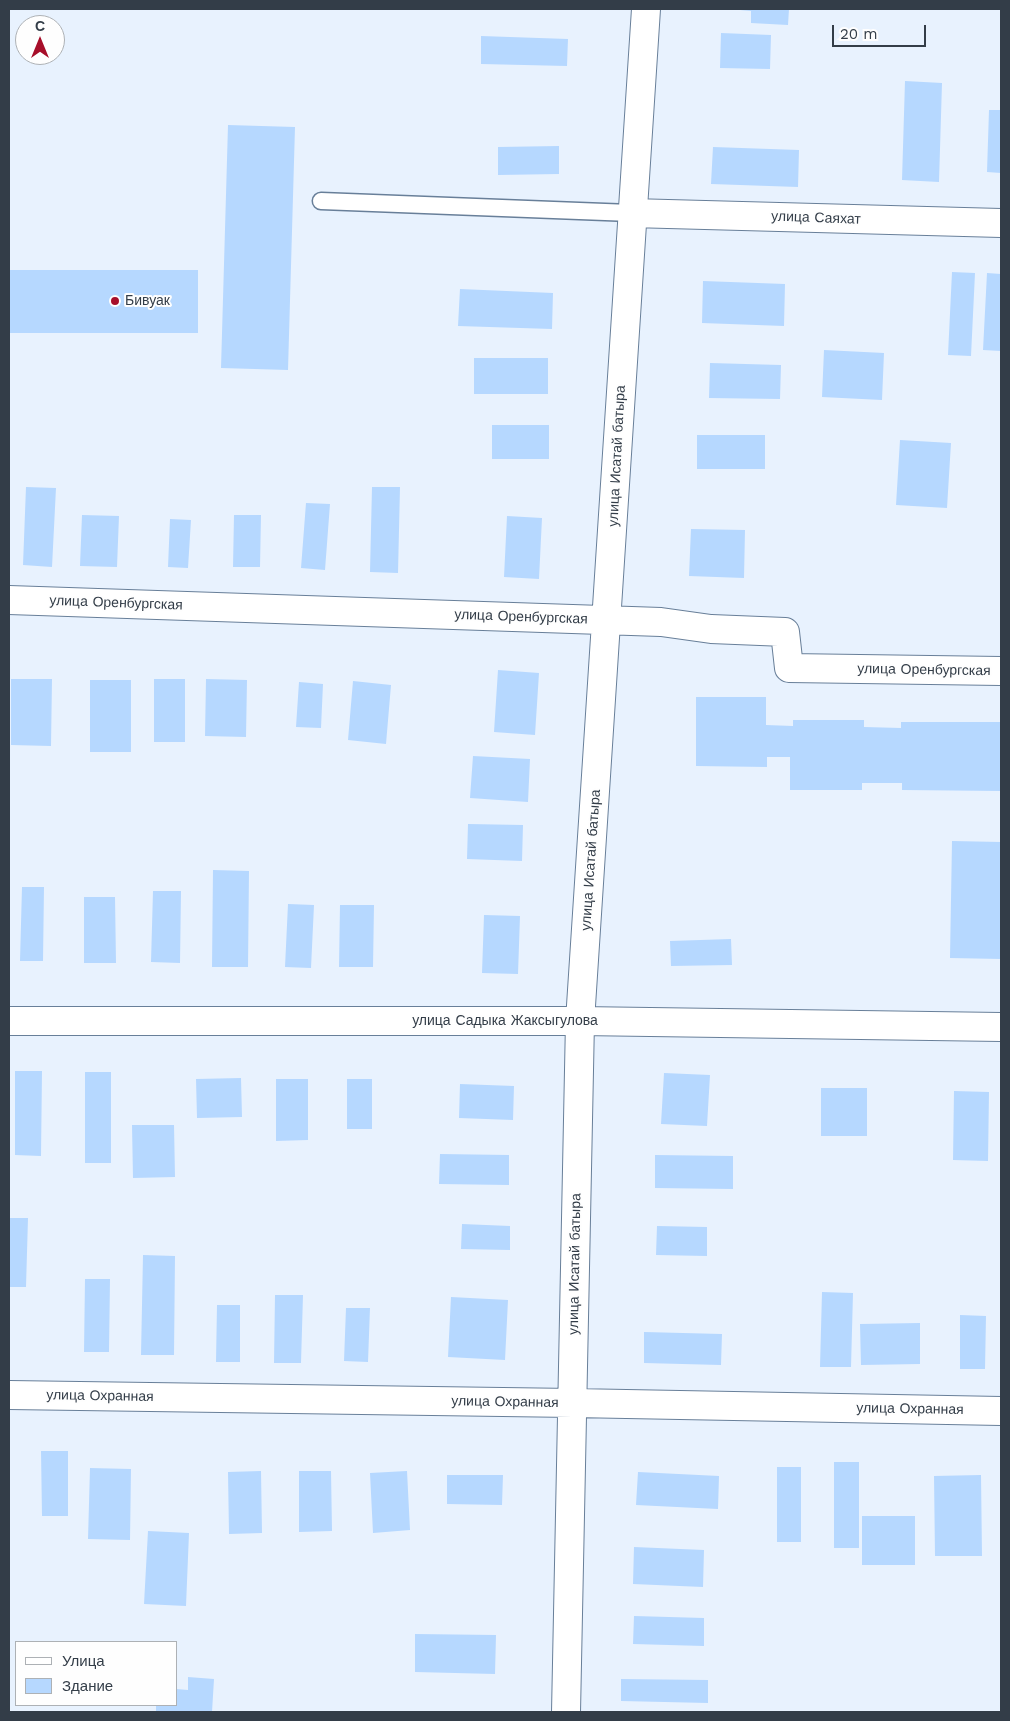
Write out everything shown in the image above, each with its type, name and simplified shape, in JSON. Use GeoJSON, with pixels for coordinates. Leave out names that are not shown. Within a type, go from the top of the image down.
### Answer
{"type":"FeatureCollection","features":[{"type":"Feature","properties":{"kind":"street","name":"улица Исатай батыра"},"geometry":{"type":"LineString","coordinates":[[566,1712],[580,1021],[608,620],[631,213],[646,9]]}},
{"type":"Feature","properties":{"kind":"street","name":"улица Саяхат"},"geometry":{"type":"LineString","coordinates":[[631,213],[1001,223]]}},
{"type":"Feature","properties":{"kind":"street","name":"улица Оренбургская"},"geometry":{"type":"LineString","coordinates":[[9,600],[661,622],[711,629],[785,632],[790,668],[1001,671]]}},
{"type":"Feature","properties":{"kind":"street","name":"улица Садыка Жаксыгулова"},"geometry":{"type":"LineString","coordinates":[[9,1021],[580,1021],[1001,1027]]}},
{"type":"Feature","properties":{"kind":"street","name":"улица Охранная"},"geometry":{"type":"LineString","coordinates":[[9,1395],[572,1402],[1001,1411]]}},
{"type":"Feature","properties":{"kind":"lane"},"geometry":{"type":"LineString","coordinates":[[321,201],[631,213]]}},
{"type":"Feature","properties":{"kind":"building"},"geometry":{"type":"Polygon","coordinates":[[[729,9],[789,9],[788,25],[751,23],[751,11],[729,9]]]}},
{"type":"Feature","properties":{"kind":"building"},"geometry":{"type":"Polygon","coordinates":[[[721,33],[771,35],[770,69],[720,68],[721,33]]]}},
{"type":"Feature","properties":{"kind":"building"},"geometry":{"type":"Polygon","coordinates":[[[481,36],[568,39],[567,66],[481,64],[481,36]]]}},
{"type":"Feature","properties":{"kind":"building"},"geometry":{"type":"Polygon","coordinates":[[[905,81],[942,83],[939,182],[902,180],[905,81]]]}},
{"type":"Feature","properties":{"kind":"building"},"geometry":{"type":"Polygon","coordinates":[[[989,110],[1001,110],[1001,173],[987,172],[989,110]]]}},
{"type":"Feature","properties":{"kind":"building"},"geometry":{"type":"Polygon","coordinates":[[[228,125],[295,127],[288,370],[221,368],[228,125]]]}},
{"type":"Feature","properties":{"kind":"building"},"geometry":{"type":"Polygon","coordinates":[[[559,146],[559,174],[498,175],[498,147],[559,146]]]}},
{"type":"Feature","properties":{"kind":"building"},"geometry":{"type":"Polygon","coordinates":[[[713,147],[799,150],[798,187],[711,184],[713,147]]]}},
{"type":"Feature","properties":{"kind":"building"},"geometry":{"type":"Polygon","coordinates":[[[9,270],[198,270],[198,333],[9,333],[9,270]]]}},
{"type":"Feature","properties":{"kind":"building"},"geometry":{"type":"Polygon","coordinates":[[[952,272],[975,273],[971,356],[948,355],[952,272]]]}},
{"type":"Feature","properties":{"kind":"building"},"geometry":{"type":"Polygon","coordinates":[[[987,273],[1001,274],[1001,351],[983,350],[987,273]]]}},
{"type":"Feature","properties":{"kind":"building"},"geometry":{"type":"Polygon","coordinates":[[[703,281],[785,284],[784,326],[702,323],[703,281]]]}},
{"type":"Feature","properties":{"kind":"building"},"geometry":{"type":"Polygon","coordinates":[[[460,289],[553,293],[552,329],[458,326],[460,289]]]}},
{"type":"Feature","properties":{"kind":"building"},"geometry":{"type":"Polygon","coordinates":[[[824,350],[884,353],[882,400],[822,397],[824,350]]]}},
{"type":"Feature","properties":{"kind":"building"},"geometry":{"type":"Polygon","coordinates":[[[474,358],[548,358],[548,394],[474,394],[474,358]]]}},
{"type":"Feature","properties":{"kind":"building"},"geometry":{"type":"Polygon","coordinates":[[[710,363],[781,365],[780,399],[709,398],[710,363]]]}},
{"type":"Feature","properties":{"kind":"building"},"geometry":{"type":"Polygon","coordinates":[[[492,425],[549,425],[549,459],[492,459],[492,425]]]}},
{"type":"Feature","properties":{"kind":"building"},"geometry":{"type":"Polygon","coordinates":[[[697,435],[765,435],[765,469],[697,469],[697,435]]]}},
{"type":"Feature","properties":{"kind":"building"},"geometry":{"type":"Polygon","coordinates":[[[900,440],[951,443],[947,508],[896,505],[900,440]]]}},
{"type":"Feature","properties":{"kind":"building"},"geometry":{"type":"Polygon","coordinates":[[[26,487],[56,488],[52,567],[23,565],[26,487]]]}},
{"type":"Feature","properties":{"kind":"building"},"geometry":{"type":"Polygon","coordinates":[[[372,487],[400,487],[398,573],[370,572],[372,487]]]}},
{"type":"Feature","properties":{"kind":"building"},"geometry":{"type":"Polygon","coordinates":[[[306,503],[330,504],[325,570],[301,568],[306,503]]]}},
{"type":"Feature","properties":{"kind":"building"},"geometry":{"type":"Polygon","coordinates":[[[82,515],[119,516],[117,567],[80,566],[82,515]]]}},
{"type":"Feature","properties":{"kind":"building"},"geometry":{"type":"Polygon","coordinates":[[[234,515],[261,515],[260,567],[233,567],[234,515]]]}},
{"type":"Feature","properties":{"kind":"building"},"geometry":{"type":"Polygon","coordinates":[[[507,516],[542,518],[539,579],[504,577],[507,516]]]}},
{"type":"Feature","properties":{"kind":"building"},"geometry":{"type":"Polygon","coordinates":[[[170,519],[191,520],[188,568],[168,567],[170,519]]]}},
{"type":"Feature","properties":{"kind":"building"},"geometry":{"type":"Polygon","coordinates":[[[691,529],[745,530],[744,578],[689,576],[691,529]]]}},
{"type":"Feature","properties":{"kind":"building"},"geometry":{"type":"Polygon","coordinates":[[[498,670],[539,673],[535,735],[494,732],[498,670]]]}},
{"type":"Feature","properties":{"kind":"building"},"geometry":{"type":"Polygon","coordinates":[[[11,679],[52,679],[51,746],[11,745],[11,679]]]}},
{"type":"Feature","properties":{"kind":"building"},"geometry":{"type":"Polygon","coordinates":[[[154,679],[185,679],[185,742],[154,742],[154,679]]]}},
{"type":"Feature","properties":{"kind":"building"},"geometry":{"type":"Polygon","coordinates":[[[206,679],[247,680],[246,737],[205,736],[206,679]]]}},
{"type":"Feature","properties":{"kind":"building"},"geometry":{"type":"Polygon","coordinates":[[[90,680],[131,680],[131,752],[90,752],[90,680]]]}},
{"type":"Feature","properties":{"kind":"building"},"geometry":{"type":"Polygon","coordinates":[[[353,681],[391,685],[386,744],[348,740],[353,681]]]}},
{"type":"Feature","properties":{"kind":"building"},"geometry":{"type":"Polygon","coordinates":[[[299,682],[323,684],[321,728],[296,727],[299,682]]]}},
{"type":"Feature","properties":{"kind":"building"},"geometry":{"type":"Polygon","coordinates":[[[696,697],[766,697],[766,725],[793,726],[793,720],[864,720],[864,727],[901,728],[901,722],[1001,722],[1001,791],[902,790],[902,783],[862,783],[862,790],[790,790],[790,757],[767,757],[767,767],[696,766],[696,697]]]}},
{"type":"Feature","properties":{"kind":"building"},"geometry":{"type":"Polygon","coordinates":[[[473,756],[530,759],[528,802],[470,798],[473,756]]]}},
{"type":"Feature","properties":{"kind":"building"},"geometry":{"type":"Polygon","coordinates":[[[468,824],[523,825],[522,861],[467,859],[468,824]]]}},
{"type":"Feature","properties":{"kind":"building"},"geometry":{"type":"Polygon","coordinates":[[[952,841],[1001,842],[1001,959],[950,958],[952,841]]]}},
{"type":"Feature","properties":{"kind":"building"},"geometry":{"type":"Polygon","coordinates":[[[213,870],[249,871],[248,967],[212,967],[213,870]]]}},
{"type":"Feature","properties":{"kind":"building"},"geometry":{"type":"Polygon","coordinates":[[[22,887],[44,887],[43,961],[20,961],[22,887]]]}},
{"type":"Feature","properties":{"kind":"building"},"geometry":{"type":"Polygon","coordinates":[[[153,891],[181,891],[180,963],[151,962],[153,891]]]}},
{"type":"Feature","properties":{"kind":"building"},"geometry":{"type":"Polygon","coordinates":[[[84,897],[115,897],[116,963],[84,963],[84,897]]]}},
{"type":"Feature","properties":{"kind":"building"},"geometry":{"type":"Polygon","coordinates":[[[288,904],[314,905],[311,968],[285,967],[288,904]]]}},
{"type":"Feature","properties":{"kind":"building"},"geometry":{"type":"Polygon","coordinates":[[[340,905],[374,905],[373,967],[339,967],[340,905]]]}},
{"type":"Feature","properties":{"kind":"building"},"geometry":{"type":"Polygon","coordinates":[[[484,915],[520,916],[518,974],[482,973],[484,915]]]}},
{"type":"Feature","properties":{"kind":"building"},"geometry":{"type":"Polygon","coordinates":[[[731,939],[732,965],[671,966],[670,941],[731,939]]]}},
{"type":"Feature","properties":{"kind":"building"},"geometry":{"type":"Polygon","coordinates":[[[15,1071],[42,1071],[41,1156],[15,1155],[15,1071]]]}},
{"type":"Feature","properties":{"kind":"building"},"geometry":{"type":"Polygon","coordinates":[[[85,1072],[111,1072],[111,1163],[85,1163],[85,1072]]]}},
{"type":"Feature","properties":{"kind":"building"},"geometry":{"type":"Polygon","coordinates":[[[664,1073],[710,1075],[707,1126],[661,1124],[664,1073]]]}},
{"type":"Feature","properties":{"kind":"building"},"geometry":{"type":"Polygon","coordinates":[[[241,1078],[242,1117],[197,1118],[196,1079],[241,1078]]]}},
{"type":"Feature","properties":{"kind":"building"},"geometry":{"type":"Polygon","coordinates":[[[276,1079],[308,1079],[308,1140],[276,1141],[276,1079]]]}},
{"type":"Feature","properties":{"kind":"building"},"geometry":{"type":"Polygon","coordinates":[[[347,1079],[372,1079],[372,1129],[347,1129],[347,1079]]]}},
{"type":"Feature","properties":{"kind":"building"},"geometry":{"type":"Polygon","coordinates":[[[460,1084],[514,1086],[513,1120],[459,1118],[460,1084]]]}},
{"type":"Feature","properties":{"kind":"building"},"geometry":{"type":"Polygon","coordinates":[[[821,1088],[867,1088],[867,1136],[821,1136],[821,1088]]]}},
{"type":"Feature","properties":{"kind":"building"},"geometry":{"type":"Polygon","coordinates":[[[954,1091],[989,1092],[988,1161],[953,1160],[954,1091]]]}},
{"type":"Feature","properties":{"kind":"building"},"geometry":{"type":"Polygon","coordinates":[[[132,1125],[174,1125],[175,1177],[133,1178],[132,1125]]]}},
{"type":"Feature","properties":{"kind":"building"},"geometry":{"type":"Polygon","coordinates":[[[440,1154],[509,1155],[509,1185],[439,1184],[440,1154]]]}},
{"type":"Feature","properties":{"kind":"building"},"geometry":{"type":"Polygon","coordinates":[[[655,1155],[733,1156],[733,1189],[655,1188],[655,1155]]]}},
{"type":"Feature","properties":{"kind":"building"},"geometry":{"type":"Polygon","coordinates":[[[9,1218],[28,1218],[26,1287],[9,1287],[9,1218]]]}},
{"type":"Feature","properties":{"kind":"building"},"geometry":{"type":"Polygon","coordinates":[[[462,1224],[510,1226],[510,1250],[461,1249],[462,1224]]]}},
{"type":"Feature","properties":{"kind":"building"},"geometry":{"type":"Polygon","coordinates":[[[657,1226],[707,1227],[707,1256],[656,1255],[657,1226]]]}},
{"type":"Feature","properties":{"kind":"building"},"geometry":{"type":"Polygon","coordinates":[[[143,1255],[175,1256],[174,1355],[141,1355],[143,1255]]]}},
{"type":"Feature","properties":{"kind":"building"},"geometry":{"type":"Polygon","coordinates":[[[85,1279],[110,1279],[109,1352],[84,1352],[85,1279]]]}},
{"type":"Feature","properties":{"kind":"building"},"geometry":{"type":"Polygon","coordinates":[[[822,1292],[853,1293],[851,1367],[820,1367],[822,1292]]]}},
{"type":"Feature","properties":{"kind":"building"},"geometry":{"type":"Polygon","coordinates":[[[275,1295],[303,1295],[301,1363],[274,1363],[275,1295]]]}},
{"type":"Feature","properties":{"kind":"building"},"geometry":{"type":"Polygon","coordinates":[[[451,1297],[508,1300],[505,1360],[448,1357],[451,1297]]]}},
{"type":"Feature","properties":{"kind":"building"},"geometry":{"type":"Polygon","coordinates":[[[217,1305],[240,1305],[240,1362],[216,1362],[217,1305]]]}},
{"type":"Feature","properties":{"kind":"building"},"geometry":{"type":"Polygon","coordinates":[[[346,1308],[370,1308],[368,1362],[344,1361],[346,1308]]]}},
{"type":"Feature","properties":{"kind":"building"},"geometry":{"type":"Polygon","coordinates":[[[960,1315],[986,1316],[985,1369],[960,1369],[960,1315]]]}},
{"type":"Feature","properties":{"kind":"building"},"geometry":{"type":"Polygon","coordinates":[[[920,1323],[920,1364],[861,1365],[860,1324],[920,1323]]]}},
{"type":"Feature","properties":{"kind":"building"},"geometry":{"type":"Polygon","coordinates":[[[644,1332],[722,1334],[721,1365],[644,1363],[644,1332]]]}},
{"type":"Feature","properties":{"kind":"building"},"geometry":{"type":"Polygon","coordinates":[[[41,1451],[68,1451],[68,1516],[42,1516],[41,1451]]]}},
{"type":"Feature","properties":{"kind":"building"},"geometry":{"type":"Polygon","coordinates":[[[834,1462],[859,1462],[859,1548],[834,1548],[834,1462]]]}},
{"type":"Feature","properties":{"kind":"building"},"geometry":{"type":"Polygon","coordinates":[[[777,1467],[801,1467],[801,1542],[777,1542],[777,1467]]]}},
{"type":"Feature","properties":{"kind":"building"},"geometry":{"type":"Polygon","coordinates":[[[90,1468],[131,1469],[130,1540],[88,1539],[90,1468]]]}},
{"type":"Feature","properties":{"kind":"building"},"geometry":{"type":"Polygon","coordinates":[[[261,1471],[262,1533],[229,1534],[228,1472],[261,1471]]]}},
{"type":"Feature","properties":{"kind":"building"},"geometry":{"type":"Polygon","coordinates":[[[299,1471],[331,1471],[332,1531],[299,1532],[299,1471]]]}},
{"type":"Feature","properties":{"kind":"building"},"geometry":{"type":"Polygon","coordinates":[[[407,1471],[410,1530],[373,1533],[370,1473],[407,1471]]]}},
{"type":"Feature","properties":{"kind":"building"},"geometry":{"type":"Polygon","coordinates":[[[638,1472],[719,1476],[718,1509],[636,1505],[638,1472]]]}},
{"type":"Feature","properties":{"kind":"building"},"geometry":{"type":"Polygon","coordinates":[[[447,1475],[503,1475],[502,1505],[447,1504],[447,1475]]]}},
{"type":"Feature","properties":{"kind":"building"},"geometry":{"type":"Polygon","coordinates":[[[981,1475],[982,1556],[935,1556],[934,1476],[981,1475]]]}},
{"type":"Feature","properties":{"kind":"building"},"geometry":{"type":"Polygon","coordinates":[[[862,1516],[915,1516],[915,1565],[862,1565],[862,1516]]]}},
{"type":"Feature","properties":{"kind":"building"},"geometry":{"type":"Polygon","coordinates":[[[148,1531],[189,1533],[186,1606],[144,1604],[148,1531]]]}},
{"type":"Feature","properties":{"kind":"building"},"geometry":{"type":"Polygon","coordinates":[[[634,1547],[704,1550],[703,1587],[633,1584],[634,1547]]]}},
{"type":"Feature","properties":{"kind":"building"},"geometry":{"type":"Polygon","coordinates":[[[634,1616],[704,1618],[704,1646],[633,1644],[634,1616]]]}},
{"type":"Feature","properties":{"kind":"building"},"geometry":{"type":"Polygon","coordinates":[[[415,1634],[496,1635],[495,1674],[415,1672],[415,1634]]]}},
{"type":"Feature","properties":{"kind":"building"},"geometry":{"type":"Polygon","coordinates":[[[188,1677],[214,1679],[212,1712],[156,1712],[156,1706],[178,1706],[178,1689],[188,1690],[188,1677]]]}},
{"type":"Feature","properties":{"kind":"building"},"geometry":{"type":"Polygon","coordinates":[[[621,1679],[708,1680],[708,1703],[621,1701],[621,1679]]]}},
{"type":"Feature","properties":{"kind":"place","name":"Бивуак"},"geometry":{"type":"Point","coordinates":[115,301]}}]}
